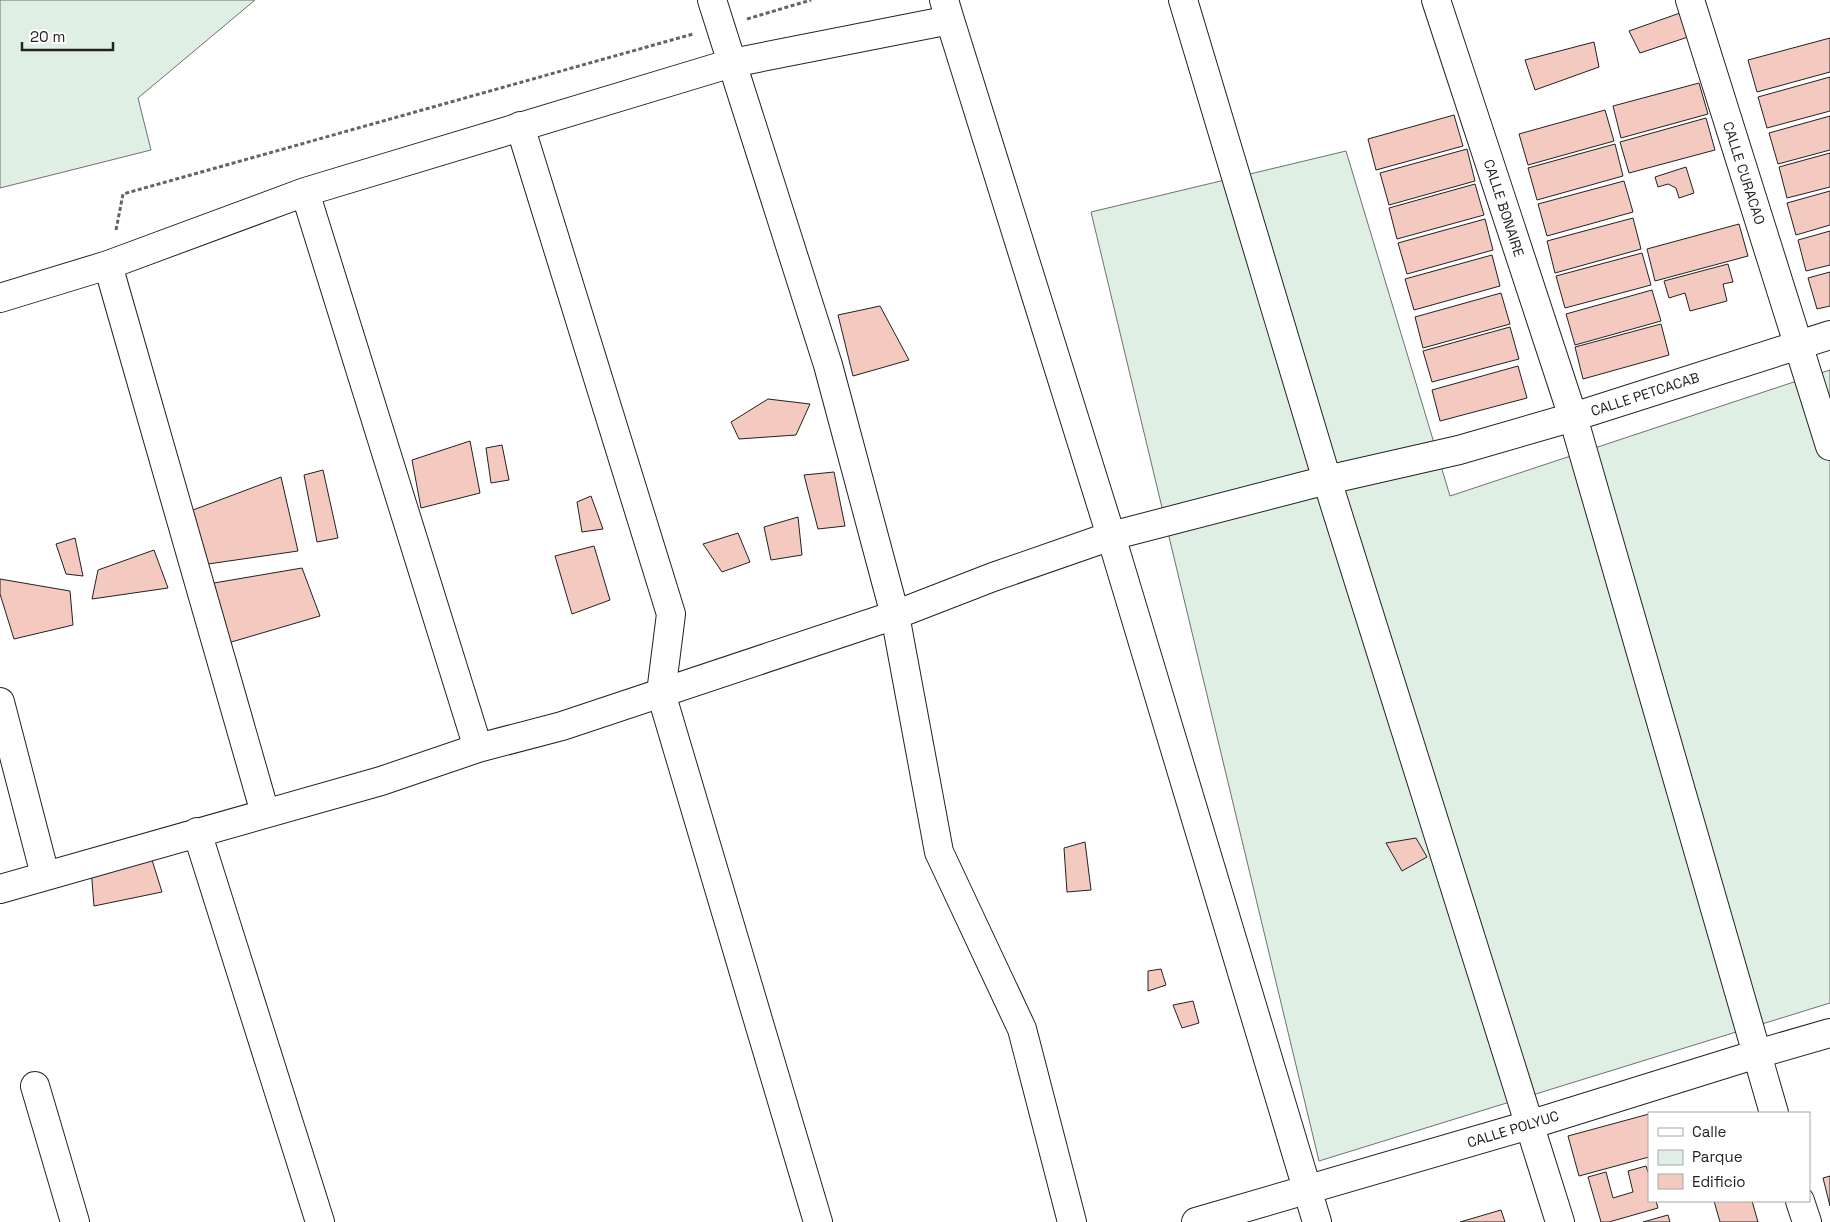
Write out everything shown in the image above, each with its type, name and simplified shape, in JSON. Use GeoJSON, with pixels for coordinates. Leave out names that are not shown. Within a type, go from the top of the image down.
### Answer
{"type":"FeatureCollection","features":[{"type":"Feature","properties":{"kind":"street"},"geometry":{"type":"LineString","coordinates":[[712,0],[828,365],[895,615],[938,852],[1022,1029],[1072,1222]]}},
{"type":"Feature","properties":{"kind":"street"},"geometry":{"type":"LineString","coordinates":[[1183,0],[1327,480],[1560,1222]]}},
{"type":"Feature","properties":{"kind":"street","name":"CALLE BONAIRE"},"geometry":{"type":"LineString","coordinates":[[1436,0],[1573,416],[1757,1054]]}},
{"type":"Feature","properties":{"kind":"street","name":"CALLE CURACAO"},"geometry":{"type":"LineString","coordinates":[[1690,0],[1830,446]]}},
{"type":"Feature","properties":{"kind":"street"},"geometry":{"type":"LineString","coordinates":[[0,298],[108,264],[305,192],[520,126],[732,63],[947,10],[1111,536],[1317,1222]]}},
{"type":"Feature","properties":{"kind":"street"},"geometry":{"type":"LineString","coordinates":[[520,126],[670,614],[661,693],[818,1222]]}},
{"type":"Feature","properties":{"kind":"street"},"geometry":{"type":"LineString","coordinates":[[305,192],[478,748]]}},
{"type":"Feature","properties":{"kind":"street"},"geometry":{"type":"LineString","coordinates":[[108,264],[266,813]]}},
{"type":"Feature","properties":{"kind":"street","name":"CALLE PETCACAB"},"geometry":{"type":"LineString","coordinates":[[0,888],[381,781],[478,748],[562,726],[895,615],[992,577],[1111,536],[1327,480],[1459,450],[1830,335]]}},
{"type":"Feature","properties":{"kind":"street"},"geometry":{"type":"LineString","coordinates":[[0,702],[45,875]]}},
{"type":"Feature","properties":{"kind":"street"},"geometry":{"type":"LineString","coordinates":[[197,832],[320,1222]]}},
{"type":"Feature","properties":{"kind":"street","name":"CALLE POLYUC"},"geometry":{"type":"LineString","coordinates":[[1196,1222],[1530,1125],[1830,1033]]}},
{"type":"Feature","properties":{"kind":"street"},"geometry":{"type":"LineString","coordinates":[[1757,1054],[1774,1112]]}},
{"type":"Feature","properties":{"kind":"street"},"geometry":{"type":"LineString","coordinates":[[35,1086],[75,1222]]}},
{"type":"Feature","properties":{"kind":"street"},"geometry":{"type":"LineString","coordinates":[[1800,1202],[1807,1222]]}},
{"type":"Feature","properties":{"kind":"path"},"geometry":{"type":"LineString","coordinates":[[108,264],[123,194],[812,0]]}},
{"type":"Feature","properties":{"kind":"green space"},"geometry":{"type":"Polygon","coordinates":[[[0,0],[255,0],[138,98],[151,150],[0,188],[0,0]]]}},
{"type":"Feature","properties":{"kind":"green space"},"geometry":{"type":"Polygon","coordinates":[[[1346,151],[1450,496],[1830,370],[1830,1003],[1319,1161],[1091,212],[1346,151]]]}},
{"type":"Feature","properties":{"kind":"building"},"geometry":{"type":"Polygon","coordinates":[[[1680,13],[1688,37],[1640,53],[1629,31],[1680,13]]]}},
{"type":"Feature","properties":{"kind":"building"},"geometry":{"type":"Polygon","coordinates":[[[1830,38],[1830,72],[1757,92],[1748,60],[1830,38]]]}},
{"type":"Feature","properties":{"kind":"building"},"geometry":{"type":"Polygon","coordinates":[[[1594,42],[1599,67],[1535,90],[1525,60],[1594,42]]]}},
{"type":"Feature","properties":{"kind":"building"},"geometry":{"type":"Polygon","coordinates":[[[1830,77],[1830,111],[1767,128],[1758,97],[1830,77]]]}},
{"type":"Feature","properties":{"kind":"building"},"geometry":{"type":"Polygon","coordinates":[[[1699,83],[1708,114],[1621,138],[1613,106],[1699,83]]]}},
{"type":"Feature","properties":{"kind":"building"},"geometry":{"type":"Polygon","coordinates":[[[1605,110],[1614,141],[1528,165],[1519,134],[1605,110]]]}},
{"type":"Feature","properties":{"kind":"building"},"geometry":{"type":"Polygon","coordinates":[[[1454,115],[1463,146],[1376,170],[1368,139],[1454,115]]]}},
{"type":"Feature","properties":{"kind":"building"},"geometry":{"type":"Polygon","coordinates":[[[1830,116],[1830,150],[1778,164],[1769,133],[1830,116]]]}},
{"type":"Feature","properties":{"kind":"building"},"geometry":{"type":"Polygon","coordinates":[[[1706,118],[1715,150],[1629,173],[1620,142],[1706,118]]]}},
{"type":"Feature","properties":{"kind":"building"},"geometry":{"type":"Polygon","coordinates":[[[1615,144],[1623,176],[1537,200],[1528,168],[1615,144]]]}},
{"type":"Feature","properties":{"kind":"building"},"geometry":{"type":"Polygon","coordinates":[[[1467,149],[1475,181],[1389,205],[1380,173],[1467,149]]]}},
{"type":"Feature","properties":{"kind":"building"},"geometry":{"type":"Polygon","coordinates":[[[1830,153],[1830,187],[1787,198],[1779,167],[1830,153]]]}},
{"type":"Feature","properties":{"kind":"building"},"geometry":{"type":"Polygon","coordinates":[[[1686,167],[1694,193],[1679,198],[1676,188],[1668,184],[1658,187],[1655,177],[1686,167]]]}},
{"type":"Feature","properties":{"kind":"building"},"geometry":{"type":"Polygon","coordinates":[[[1624,181],[1633,212],[1547,236],[1538,204],[1624,181]]]}},
{"type":"Feature","properties":{"kind":"building"},"geometry":{"type":"Polygon","coordinates":[[[1475,184],[1484,215],[1397,239],[1389,208],[1475,184]]]}},
{"type":"Feature","properties":{"kind":"building"},"geometry":{"type":"Polygon","coordinates":[[[1830,191],[1830,225],[1796,235],[1787,203],[1830,191]]]}},
{"type":"Feature","properties":{"kind":"building"},"geometry":{"type":"Polygon","coordinates":[[[1633,218],[1641,249],[1555,273],[1547,241],[1633,218]]]}},
{"type":"Feature","properties":{"kind":"building"},"geometry":{"type":"Polygon","coordinates":[[[1485,219],[1493,250],[1407,274],[1398,243],[1485,219]]]}},
{"type":"Feature","properties":{"kind":"building"},"geometry":{"type":"Polygon","coordinates":[[[1739,224],[1748,256],[1655,281],[1647,249],[1739,224]]]}},
{"type":"Feature","properties":{"kind":"building"},"geometry":{"type":"Polygon","coordinates":[[[1830,231],[1830,265],[1806,271],[1798,240],[1830,231]]]}},
{"type":"Feature","properties":{"kind":"building"},"geometry":{"type":"Polygon","coordinates":[[[1642,253],[1651,285],[1565,308],[1556,276],[1642,253]]]}},
{"type":"Feature","properties":{"kind":"building"},"geometry":{"type":"Polygon","coordinates":[[[1492,255],[1500,286],[1414,310],[1405,279],[1492,255]]]}},
{"type":"Feature","properties":{"kind":"building"},"geometry":{"type":"Polygon","coordinates":[[[1728,264],[1733,282],[1723,284],[1727,301],[1690,311],[1685,293],[1669,298],[1664,281],[1728,264]]]}},
{"type":"Feature","properties":{"kind":"building"},"geometry":{"type":"Polygon","coordinates":[[[1830,272],[1830,306],[1817,309],[1808,278],[1830,272]]]}},
{"type":"Feature","properties":{"kind":"building"},"geometry":{"type":"Polygon","coordinates":[[[1652,290],[1661,321],[1575,345],[1566,314],[1652,290]]]}},
{"type":"Feature","properties":{"kind":"building"},"geometry":{"type":"Polygon","coordinates":[[[1501,293],[1510,324],[1423,348],[1415,317],[1501,293]]]}},
{"type":"Feature","properties":{"kind":"building"},"geometry":{"type":"Polygon","coordinates":[[[880,306],[909,360],[853,376],[838,315],[880,306]]]}},
{"type":"Feature","properties":{"kind":"building"},"geometry":{"type":"Polygon","coordinates":[[[1661,324],[1669,355],[1583,379],[1575,347],[1661,324]]]}},
{"type":"Feature","properties":{"kind":"building"},"geometry":{"type":"Polygon","coordinates":[[[1510,327],[1519,359],[1432,382],[1423,351],[1510,327]]]}},
{"type":"Feature","properties":{"kind":"building"},"geometry":{"type":"Polygon","coordinates":[[[1518,366],[1527,398],[1440,421],[1432,390],[1518,366]]]}},
{"type":"Feature","properties":{"kind":"building"},"geometry":{"type":"Polygon","coordinates":[[[768,399],[810,404],[796,435],[739,439],[731,422],[768,399]]]}},
{"type":"Feature","properties":{"kind":"building"},"geometry":{"type":"Polygon","coordinates":[[[470,441],[480,493],[421,508],[412,460],[470,441]]]}},
{"type":"Feature","properties":{"kind":"building"},"geometry":{"type":"Polygon","coordinates":[[[502,445],[509,480],[491,483],[486,448],[502,445]]]}},
{"type":"Feature","properties":{"kind":"building"},"geometry":{"type":"Polygon","coordinates":[[[323,470],[338,538],[317,542],[304,475],[323,470]]]}},
{"type":"Feature","properties":{"kind":"building"},"geometry":{"type":"Polygon","coordinates":[[[834,472],[845,526],[818,529],[804,475],[834,472]]]}},
{"type":"Feature","properties":{"kind":"building"},"geometry":{"type":"Polygon","coordinates":[[[281,477],[298,551],[208,564],[193,510],[281,477]]]}},
{"type":"Feature","properties":{"kind":"building"},"geometry":{"type":"Polygon","coordinates":[[[591,496],[603,529],[582,532],[577,502],[591,496]]]}},
{"type":"Feature","properties":{"kind":"building"},"geometry":{"type":"Polygon","coordinates":[[[798,517],[802,555],[771,560],[764,527],[798,517]]]}},
{"type":"Feature","properties":{"kind":"building"},"geometry":{"type":"Polygon","coordinates":[[[738,533],[750,562],[722,572],[703,544],[738,533]]]}},
{"type":"Feature","properties":{"kind":"building"},"geometry":{"type":"Polygon","coordinates":[[[75,538],[83,576],[66,574],[56,544],[75,538]]]}},
{"type":"Feature","properties":{"kind":"building"},"geometry":{"type":"Polygon","coordinates":[[[594,546],[610,600],[572,614],[555,556],[594,546]]]}},
{"type":"Feature","properties":{"kind":"building"},"geometry":{"type":"Polygon","coordinates":[[[154,550],[168,588],[92,599],[98,570],[154,550]]]}},
{"type":"Feature","properties":{"kind":"building"},"geometry":{"type":"Polygon","coordinates":[[[302,568],[320,616],[228,643],[214,583],[302,568]]]}},
{"type":"Feature","properties":{"kind":"building"},"geometry":{"type":"Polygon","coordinates":[[[0,579],[70,591],[73,625],[14,639],[0,594],[0,579]]]}},
{"type":"Feature","properties":{"kind":"building"},"geometry":{"type":"Polygon","coordinates":[[[1416,838],[1427,857],[1402,871],[1386,843],[1416,838]]]}},
{"type":"Feature","properties":{"kind":"building"},"geometry":{"type":"Polygon","coordinates":[[[1085,842],[1091,890],[1067,892],[1064,848],[1085,842]]]}},
{"type":"Feature","properties":{"kind":"building"},"geometry":{"type":"Polygon","coordinates":[[[152,860],[162,892],[94,906],[91,868],[152,860]]]}},
{"type":"Feature","properties":{"kind":"building"},"geometry":{"type":"Polygon","coordinates":[[[1161,969],[1166,985],[1148,991],[1148,971],[1161,969]]]}},
{"type":"Feature","properties":{"kind":"building"},"geometry":{"type":"Polygon","coordinates":[[[1193,1001],[1199,1023],[1182,1028],[1173,1005],[1193,1001]]]}},
{"type":"Feature","properties":{"kind":"building"},"geometry":{"type":"Polygon","coordinates":[[[1648,1114],[1648,1157],[1579,1176],[1568,1136],[1648,1114]]]}},
{"type":"Feature","properties":{"kind":"building"},"geometry":{"type":"Polygon","coordinates":[[[1646,1166],[1648,1172],[1648,1202],[1656,1202],[1658,1208],[1609,1222],[1601,1222],[1588,1177],[1606,1172],[1613,1198],[1633,1192],[1628,1171],[1646,1166]]]}},
{"type":"Feature","properties":{"kind":"building"},"geometry":{"type":"Polygon","coordinates":[[[1830,1176],[1830,1206],[1823,1178],[1830,1176]]]}},
{"type":"Feature","properties":{"kind":"building"},"geometry":{"type":"Polygon","coordinates":[[[1714,1202],[1752,1202],[1758,1222],[1720,1222],[1714,1202]]]}},
{"type":"Feature","properties":{"kind":"building"},"geometry":{"type":"Polygon","coordinates":[[[1501,1210],[1505,1222],[1460,1222],[1501,1210]]]}},
{"type":"Feature","properties":{"kind":"building"},"geometry":{"type":"Polygon","coordinates":[[[1668,1215],[1670,1222],[1643,1222],[1668,1215]]]}}]}
